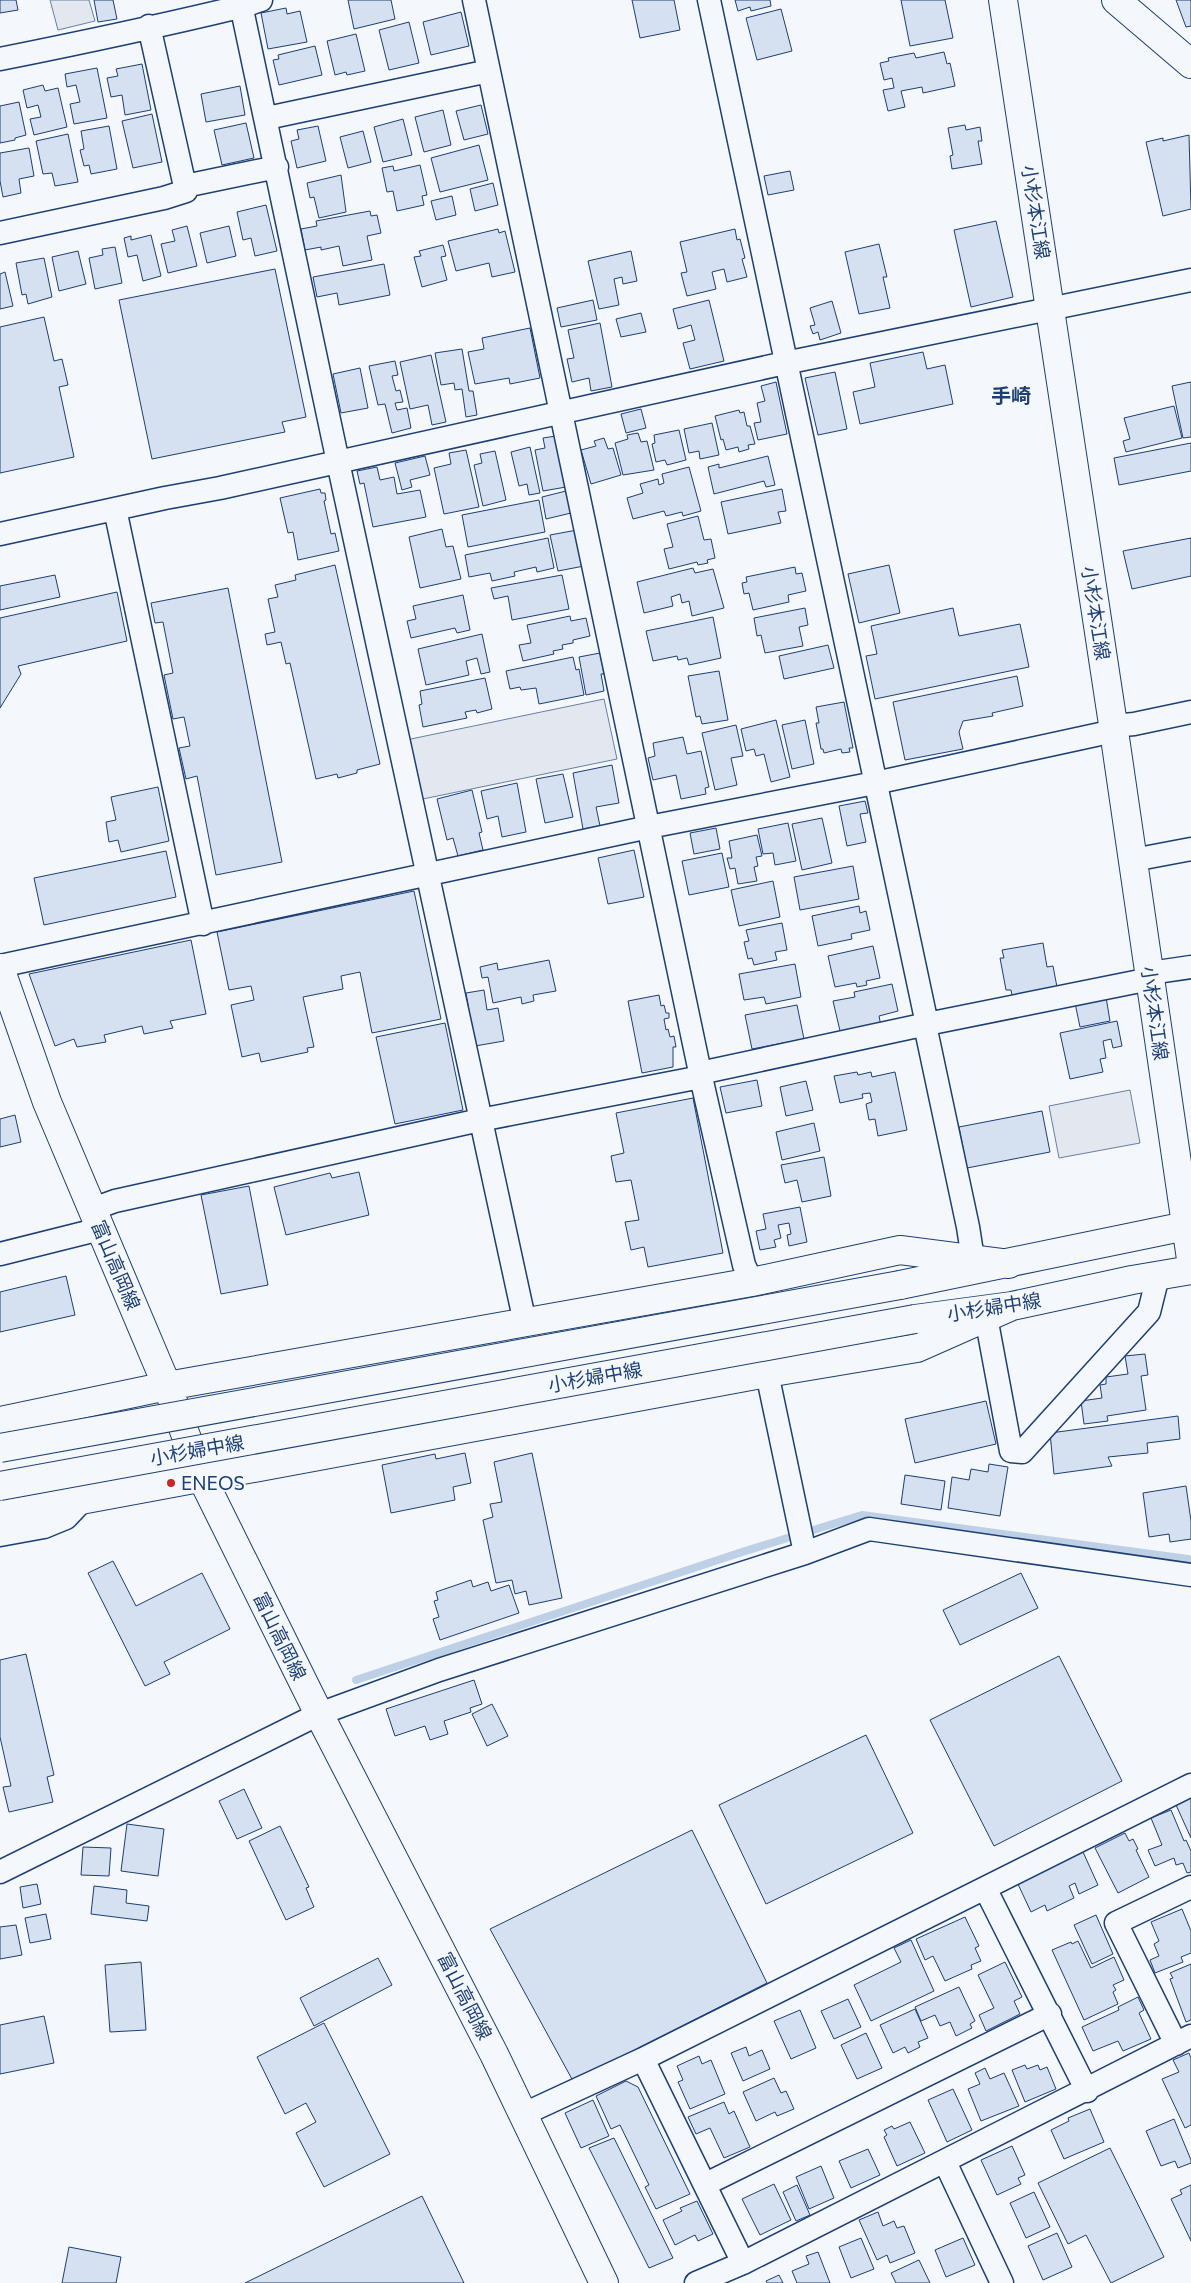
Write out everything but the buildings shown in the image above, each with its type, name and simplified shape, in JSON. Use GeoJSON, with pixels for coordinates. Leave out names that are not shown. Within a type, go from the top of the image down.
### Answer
{"type":"FeatureCollection","features":[{"type":"Feature","properties":{"kind":"main road","name":"小杉本江線"},"geometry":{"type":"LineString","coordinates":[[1003,0],[1188,1226],[1191,1259]]}},
{"type":"Feature","properties":{"kind":"main road"},"geometry":{"type":"LineString","coordinates":[[1116,0],[1191,64]]}},
{"type":"Feature","properties":{"kind":"main road","name":"富山高岡線"},"geometry":{"type":"LineString","coordinates":[[0,967],[47,1102],[167,1386],[202,1478],[319,1714],[524,2114],[604,2283]]}},
{"type":"Feature","properties":{"kind":"main road","name":"小杉婦中線"},"geometry":{"type":"LineString","coordinates":[[0,1448],[900,1285],[1188,1226]]}},
{"type":"Feature","properties":{"kind":"main road"},"geometry":{"type":"LineString","coordinates":[[4,1418],[167,1386],[752,1282],[900,1250],[1008,1264]]}},
{"type":"Feature","properties":{"kind":"main road","name":"小杉婦中線"},"geometry":{"type":"LineString","coordinates":[[0,1486],[915,1319],[1012,1306],[1191,1270]]}},
{"type":"Feature","properties":{"kind":"main road"},"geometry":{"type":"LineString","coordinates":[[8,1513],[767,1373],[916,1348],[1012,1306]]}},
{"type":"Feature","properties":{"kind":"street"},"geometry":{"type":"LineString","coordinates":[[474,0],[700,1075],[744,1265],[752,1282]]}},
{"type":"Feature","properties":{"kind":"street"},"geometry":{"type":"LineString","coordinates":[[709,0],[926,1024],[968,1227],[972,1259]]}},
{"type":"Feature","properties":{"kind":"street"},"geometry":{"type":"LineString","coordinates":[[0,59],[123,34],[248,2],[267,118],[338,462],[525,1323]]}},
{"type":"Feature","properties":{"kind":"street"},"geometry":{"type":"LineString","coordinates":[[0,233],[164,198],[186,191],[149,26]]}},
{"type":"Feature","properties":{"kind":"street"},"geometry":{"type":"LineString","coordinates":[[267,118],[488,71]]}},
{"type":"Feature","properties":{"kind":"street"},"geometry":{"type":"LineString","coordinates":[[185,186],[277,167]]}},
{"type":"Feature","properties":{"kind":"street"},"geometry":{"type":"LineString","coordinates":[[0,534],[338,462],[785,363],[1191,280]]}},
{"type":"Feature","properties":{"kind":"street"},"geometry":{"type":"LineString","coordinates":[[115,509],[203,924]]}},
{"type":"Feature","properties":{"kind":"street"},"geometry":{"type":"LineString","coordinates":[[0,967],[649,827],[875,783],[1191,712]]}},
{"type":"Feature","properties":{"kind":"street"},"geometry":{"type":"LineString","coordinates":[[1133,860],[1191,849]]}},
{"type":"Feature","properties":{"kind":"street"},"geometry":{"type":"LineString","coordinates":[[0,1254],[96,1219],[115,1201],[480,1120],[700,1075],[1191,967]]}},
{"type":"Feature","properties":{"kind":"street"},"geometry":{"type":"LineString","coordinates":[[986,1317],[1012,1451],[1022,1452],[1149,1312],[1158,1276]]}},
{"type":"Feature","properties":{"kind":"street"},"geometry":{"type":"LineString","coordinates":[[767,1373],[805,1553]]}},
{"type":"Feature","properties":{"kind":"street"},"geometry":{"type":"LineString","coordinates":[[0,1535],[44,1527],[66,1518],[84,1499]]}},
{"type":"Feature","properties":{"kind":"street"},"geometry":{"type":"LineString","coordinates":[[0,1872],[319,1714],[439,1670],[805,1553],[869,1530],[1191,1575]]}},
{"type":"Feature","properties":{"kind":"street"},"geometry":{"type":"LineString","coordinates":[[524,2114],[643,2059],[1191,1784]]}},
{"type":"Feature","properties":{"kind":"street"},"geometry":{"type":"LineString","coordinates":[[696,2283],[743,2263],[1184,2040],[1116,1923],[1191,1887]]}},
{"type":"Feature","properties":{"kind":"street"},"geometry":{"type":"LineString","coordinates":[[985,1888],[1087,2090]]}},
{"type":"Feature","properties":{"kind":"street"},"geometry":{"type":"LineString","coordinates":[[706,2184],[1050,2014]]}},
{"type":"Feature","properties":{"kind":"street"},"geometry":{"type":"LineString","coordinates":[[643,2059],[706,2184],[743,2263]]}},
{"type":"Feature","properties":{"kind":"street"},"geometry":{"type":"LineString","coordinates":[[945,2162],[1002,2283]]}},
{"type":"Feature","properties":{"kind":"shaded area"},"geometry":{"type":"Polygon","coordinates":[[[50,0],[89,0],[95,21],[58,30],[50,0]]]}},
{"type":"Feature","properties":{"kind":"shaded area"},"geometry":{"type":"Polygon","coordinates":[[[604,699],[617,759],[418,800],[406,740],[604,699]]]}},
{"type":"Feature","properties":{"kind":"shaded area"},"geometry":{"type":"Polygon","coordinates":[[[1130,1090],[1140,1143],[1059,1158],[1049,1106],[1130,1090]]]}},
{"type":"Feature","properties":{"kind":"waterway"},"geometry":{"type":"LineString","coordinates":[[356,1680],[739,1553],[862,1515],[1188,1559]]}},
{"type":"Feature","properties":{"kind":"place","name":"ENEOS"},"geometry":{"type":"Point","coordinates":[171,1483]}},
{"type":"Feature","properties":{"kind":"district","name":"手崎"},"geometry":{"type":"Point","coordinates":[1011,396]}}]}
